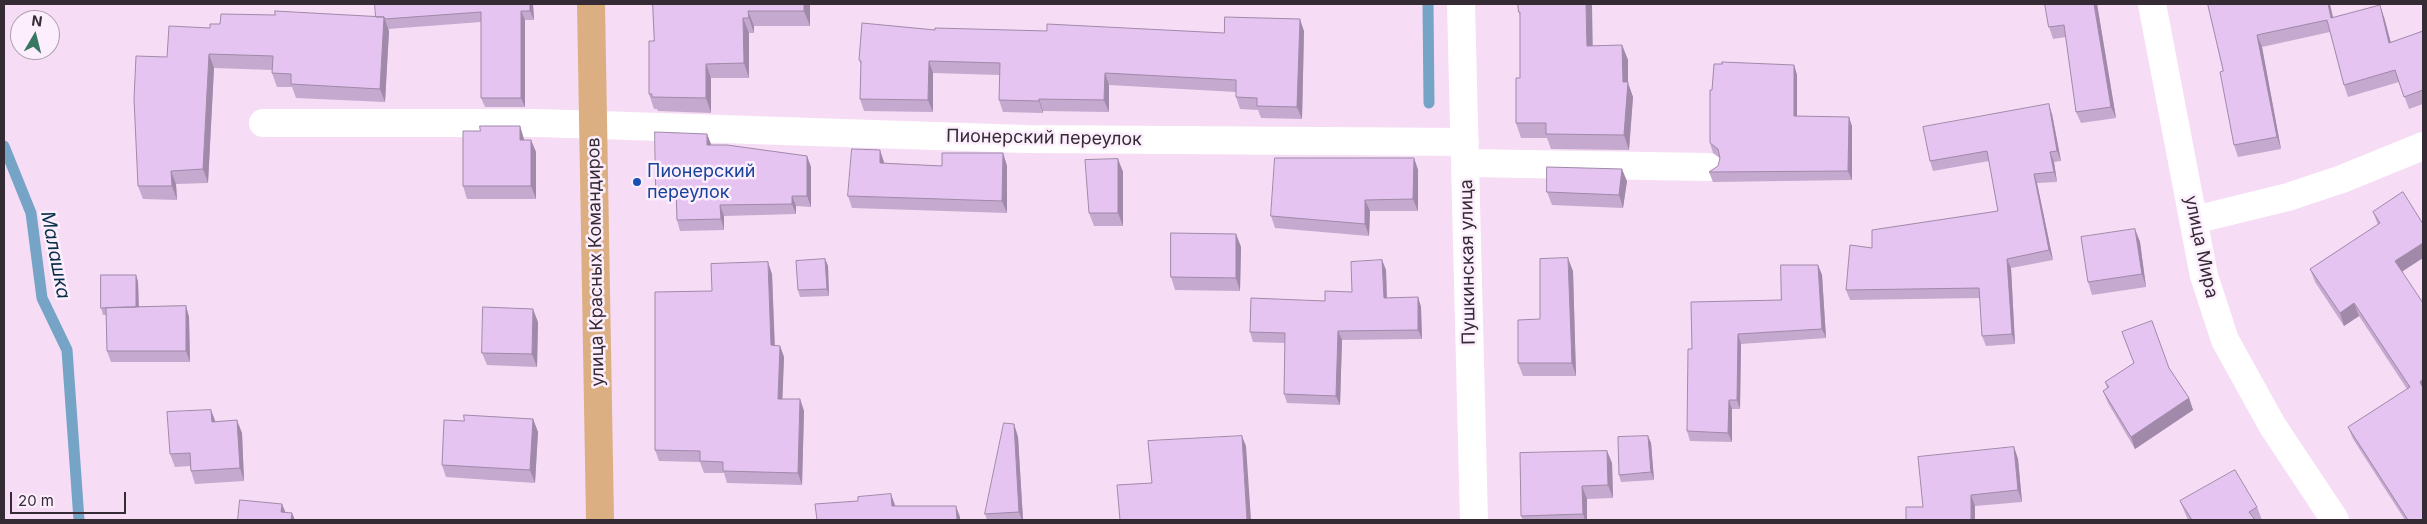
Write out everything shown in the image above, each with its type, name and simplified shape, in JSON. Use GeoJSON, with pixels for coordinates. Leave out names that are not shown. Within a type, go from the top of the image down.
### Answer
{"type":"FeatureCollection","features":[{"type":"Feature","properties":{"kind":"main road","name":"улица Красных Командиров"},"geometry":{"type":"LineString","coordinates":[[591,4],[600,520]]}},
{"type":"Feature","properties":{"kind":"street","name":"Пушкинская улица"},"geometry":{"type":"LineString","coordinates":[[1462,4],[1474,520]]}},
{"type":"Feature","properties":{"kind":"street","name":"улица Мира"},"geometry":{"type":"LineString","coordinates":[[2152,4],[2204,276],[2225,340],[2272,425],[2335,520]]}},
{"type":"Feature","properties":{"kind":"street","name":"Пионерский переулок"},"geometry":{"type":"LineString","coordinates":[[263,123],[538,123],[594,127],[1465,153],[1708,168]]}},
{"type":"Feature","properties":{"kind":"street"},"geometry":{"type":"LineString","coordinates":[[2194,220],[2288,197],[2342,179],[2423,146]]}},
{"type":"Feature","properties":{"kind":"building"},"geometry":{"type":"Polygon","coordinates":[[[375,4],[530,4],[530,11],[521,11],[521,98],[481,98],[481,12],[385,19],[384,17],[376,17],[375,4]]]}},
{"type":"Feature","properties":{"kind":"building"},"geometry":{"type":"Polygon","coordinates":[[[653,4],[804,4],[804,11],[748,11],[749,18],[743,18],[744,63],[706,64],[706,98],[652,97],[652,94],[649,94],[649,41],[654,41],[653,4]]]}},
{"type":"Feature","properties":{"kind":"building"},"geometry":{"type":"Polygon","coordinates":[[[1518,4],[1586,4],[1587,46],[1622,45],[1623,82],[1628,82],[1624,135],[1546,134],[1546,123],[1516,123],[1516,78],[1520,78],[1520,12],[1518,4]]]}},
{"type":"Feature","properties":{"kind":"building"},"geometry":{"type":"Polygon","coordinates":[[[2045,4],[2094,4],[2111,107],[2076,112],[2064,25],[2049,27],[2045,4]]]}},
{"type":"Feature","properties":{"kind":"building"},"geometry":{"type":"Polygon","coordinates":[[[2208,4],[2328,4],[2331,18],[2380,5],[2389,43],[2423,31],[2423,90],[2404,97],[2395,70],[2344,85],[2327,20],[2257,35],[2277,137],[2234,145],[2220,72],[2223,71],[2208,4]]]}},
{"type":"Feature","properties":{"kind":"building"},"geometry":{"type":"Polygon","coordinates":[[[275,11],[384,17],[380,89],[291,84],[291,74],[272,73],[273,56],[209,54],[203,169],[171,171],[172,186],[138,186],[134,99],[136,56],[167,57],[169,26],[210,28],[210,24],[220,24],[221,14],[275,15],[275,11]]]}},
{"type":"Feature","properties":{"kind":"building"},"geometry":{"type":"Polygon","coordinates":[[[1225,17],[1300,19],[1297,107],[1257,106],[1257,98],[1236,97],[1236,80],[1105,73],[1104,100],[999,100],[1000,63],[929,61],[928,100],[860,99],[861,61],[859,60],[862,23],[935,30],[935,28],[1047,31],[1047,24],[1224,33],[1225,17]]]}},
{"type":"Feature","properties":{"kind":"building"},"geometry":{"type":"Polygon","coordinates":[[[1722,62],[1794,65],[1794,116],[1849,117],[1848,171],[1709,172],[1718,166],[1720,158],[1718,149],[1710,143],[1710,90],[1712,90],[1714,64],[1722,64],[1722,62]]]}},
{"type":"Feature","properties":{"kind":"building"},"geometry":{"type":"Polygon","coordinates":[[[2049,104],[2057,151],[2050,152],[2054,172],[2034,174],[2049,250],[2007,259],[2012,334],[1982,336],[1979,288],[1846,290],[1850,245],[1872,248],[1872,230],[1998,211],[1987,151],[1930,161],[1923,127],[2049,104]]]}},
{"type":"Feature","properties":{"kind":"building"},"geometry":{"type":"Polygon","coordinates":[[[480,126],[520,126],[520,140],[531,140],[531,186],[463,186],[463,131],[480,131],[480,126]]]}},
{"type":"Feature","properties":{"kind":"building"},"geometry":{"type":"Polygon","coordinates":[[[655,132],[707,134],[707,145],[727,145],[807,156],[807,196],[792,196],[792,204],[720,205],[721,219],[677,220],[676,186],[656,187],[655,132]]]}},
{"type":"Feature","properties":{"kind":"building"},"geometry":{"type":"Polygon","coordinates":[[[852,149],[880,150],[880,163],[942,166],[942,153],[1003,153],[1002,201],[848,196],[852,149]]]}},
{"type":"Feature","properties":{"kind":"building"},"geometry":{"type":"Polygon","coordinates":[[[1275,158],[1414,158],[1413,199],[1365,200],[1365,224],[1271,216],[1275,158]]]}},
{"type":"Feature","properties":{"kind":"building"},"geometry":{"type":"Polygon","coordinates":[[[1118,159],[1118,213],[1089,213],[1085,160],[1118,159]]]}},
{"type":"Feature","properties":{"kind":"building"},"geometry":{"type":"Polygon","coordinates":[[[1547,167],[1622,169],[1619,195],[1547,192],[1547,167]]]}},
{"type":"Feature","properties":{"kind":"building"},"geometry":{"type":"Polygon","coordinates":[[[2403,192],[2423,224],[2423,243],[2395,261],[2423,303],[2423,379],[2420,382],[2423,388],[2423,520],[2408,520],[2348,427],[2410,387],[2354,303],[2340,313],[2310,269],[2380,223],[2373,212],[2403,192]]]}},
{"type":"Feature","properties":{"kind":"building"},"geometry":{"type":"Polygon","coordinates":[[[2135,229],[2142,274],[2088,282],[2081,237],[2135,229]]]}},
{"type":"Feature","properties":{"kind":"building"},"geometry":{"type":"Polygon","coordinates":[[[1171,233],[1236,234],[1236,278],[1171,277],[1171,233]]]}},
{"type":"Feature","properties":{"kind":"building"},"geometry":{"type":"Polygon","coordinates":[[[1568,258],[1572,363],[1518,363],[1518,320],[1540,319],[1540,259],[1568,258]]]}},
{"type":"Feature","properties":{"kind":"building"},"geometry":{"type":"Polygon","coordinates":[[[825,259],[827,289],[798,290],[796,261],[825,259]]]}},
{"type":"Feature","properties":{"kind":"building"},"geometry":{"type":"Polygon","coordinates":[[[1382,260],[1384,298],[1418,297],[1418,330],[1338,331],[1336,396],[1284,394],[1285,333],[1250,332],[1251,298],[1325,301],[1325,291],[1352,292],[1351,262],[1382,260]]]}},
{"type":"Feature","properties":{"kind":"building"},"geometry":{"type":"Polygon","coordinates":[[[768,262],[771,345],[780,346],[778,399],[800,399],[798,473],[723,471],[723,462],[700,461],[700,451],[655,450],[655,292],[712,291],[711,264],[768,262]]]}},
{"type":"Feature","properties":{"kind":"building"},"geometry":{"type":"Polygon","coordinates":[[[1781,265],[1818,265],[1822,329],[1738,334],[1737,400],[1729,400],[1728,433],[1687,431],[1688,349],[1692,349],[1691,302],[1781,300],[1781,265]]]}},
{"type":"Feature","properties":{"kind":"building"},"geometry":{"type":"Polygon","coordinates":[[[101,275],[136,275],[136,307],[101,308],[101,275]]]}},
{"type":"Feature","properties":{"kind":"building"},"geometry":{"type":"Polygon","coordinates":[[[186,306],[186,351],[107,351],[106,308],[186,306]]]}},
{"type":"Feature","properties":{"kind":"building"},"geometry":{"type":"Polygon","coordinates":[[[483,307],[533,309],[532,354],[482,353],[483,307]]]}},
{"type":"Feature","properties":{"kind":"building"},"geometry":{"type":"Polygon","coordinates":[[[2152,321],[2169,368],[2189,398],[2131,437],[2103,391],[2109,387],[2105,382],[2134,363],[2122,332],[2152,321]]]}},
{"type":"Feature","properties":{"kind":"building"},"geometry":{"type":"Polygon","coordinates":[[[211,410],[212,422],[237,420],[240,468],[191,471],[190,453],[170,454],[167,412],[211,410]]]}},
{"type":"Feature","properties":{"kind":"building"},"geometry":{"type":"Polygon","coordinates":[[[464,415],[533,419],[530,470],[442,465],[444,420],[464,421],[464,415]]]}},
{"type":"Feature","properties":{"kind":"building"},"geometry":{"type":"Polygon","coordinates":[[[1004,423],[1014,424],[1019,512],[985,514],[1004,423]]]}},
{"type":"Feature","properties":{"kind":"building"},"geometry":{"type":"Polygon","coordinates":[[[1242,436],[1247,520],[1120,520],[1117,485],[1152,483],[1148,441],[1242,436]]]}},
{"type":"Feature","properties":{"kind":"building"},"geometry":{"type":"Polygon","coordinates":[[[1648,436],[1651,472],[1619,475],[1618,437],[1648,436]]]}},
{"type":"Feature","properties":{"kind":"building"},"geometry":{"type":"Polygon","coordinates":[[[2014,447],[2018,490],[1971,495],[1971,520],[1906,520],[1906,507],[1923,507],[1918,457],[2014,447]]]}},
{"type":"Feature","properties":{"kind":"building"},"geometry":{"type":"Polygon","coordinates":[[[1607,451],[1608,485],[1582,486],[1583,514],[1521,516],[1520,453],[1607,451]]]}},
{"type":"Feature","properties":{"kind":"building"},"geometry":{"type":"Polygon","coordinates":[[[2235,470],[2257,507],[2249,512],[2255,520],[2192,520],[2180,501],[2235,470]]]}},
{"type":"Feature","properties":{"kind":"building"},"geometry":{"type":"Polygon","coordinates":[[[891,494],[892,506],[956,506],[957,520],[817,520],[815,504],[858,501],[858,497],[891,494]]]}},
{"type":"Feature","properties":{"kind":"building"},"geometry":{"type":"Polygon","coordinates":[[[240,500],[282,504],[281,512],[292,513],[291,520],[238,520],[240,500]]]}},
{"type":"Feature","properties":{"kind":"waterway"},"geometry":{"type":"LineString","coordinates":[[1428,4],[1429,103]]}},
{"type":"Feature","properties":{"kind":"waterway","name":"Малашка"},"geometry":{"type":"LineString","coordinates":[[4,146],[31,213],[42,298],[67,350],[79,520]]}},
{"type":"Feature","properties":{"kind":"place","name":"Пионерский переулок"},"geometry":{"type":"Point","coordinates":[637,182]}}]}
